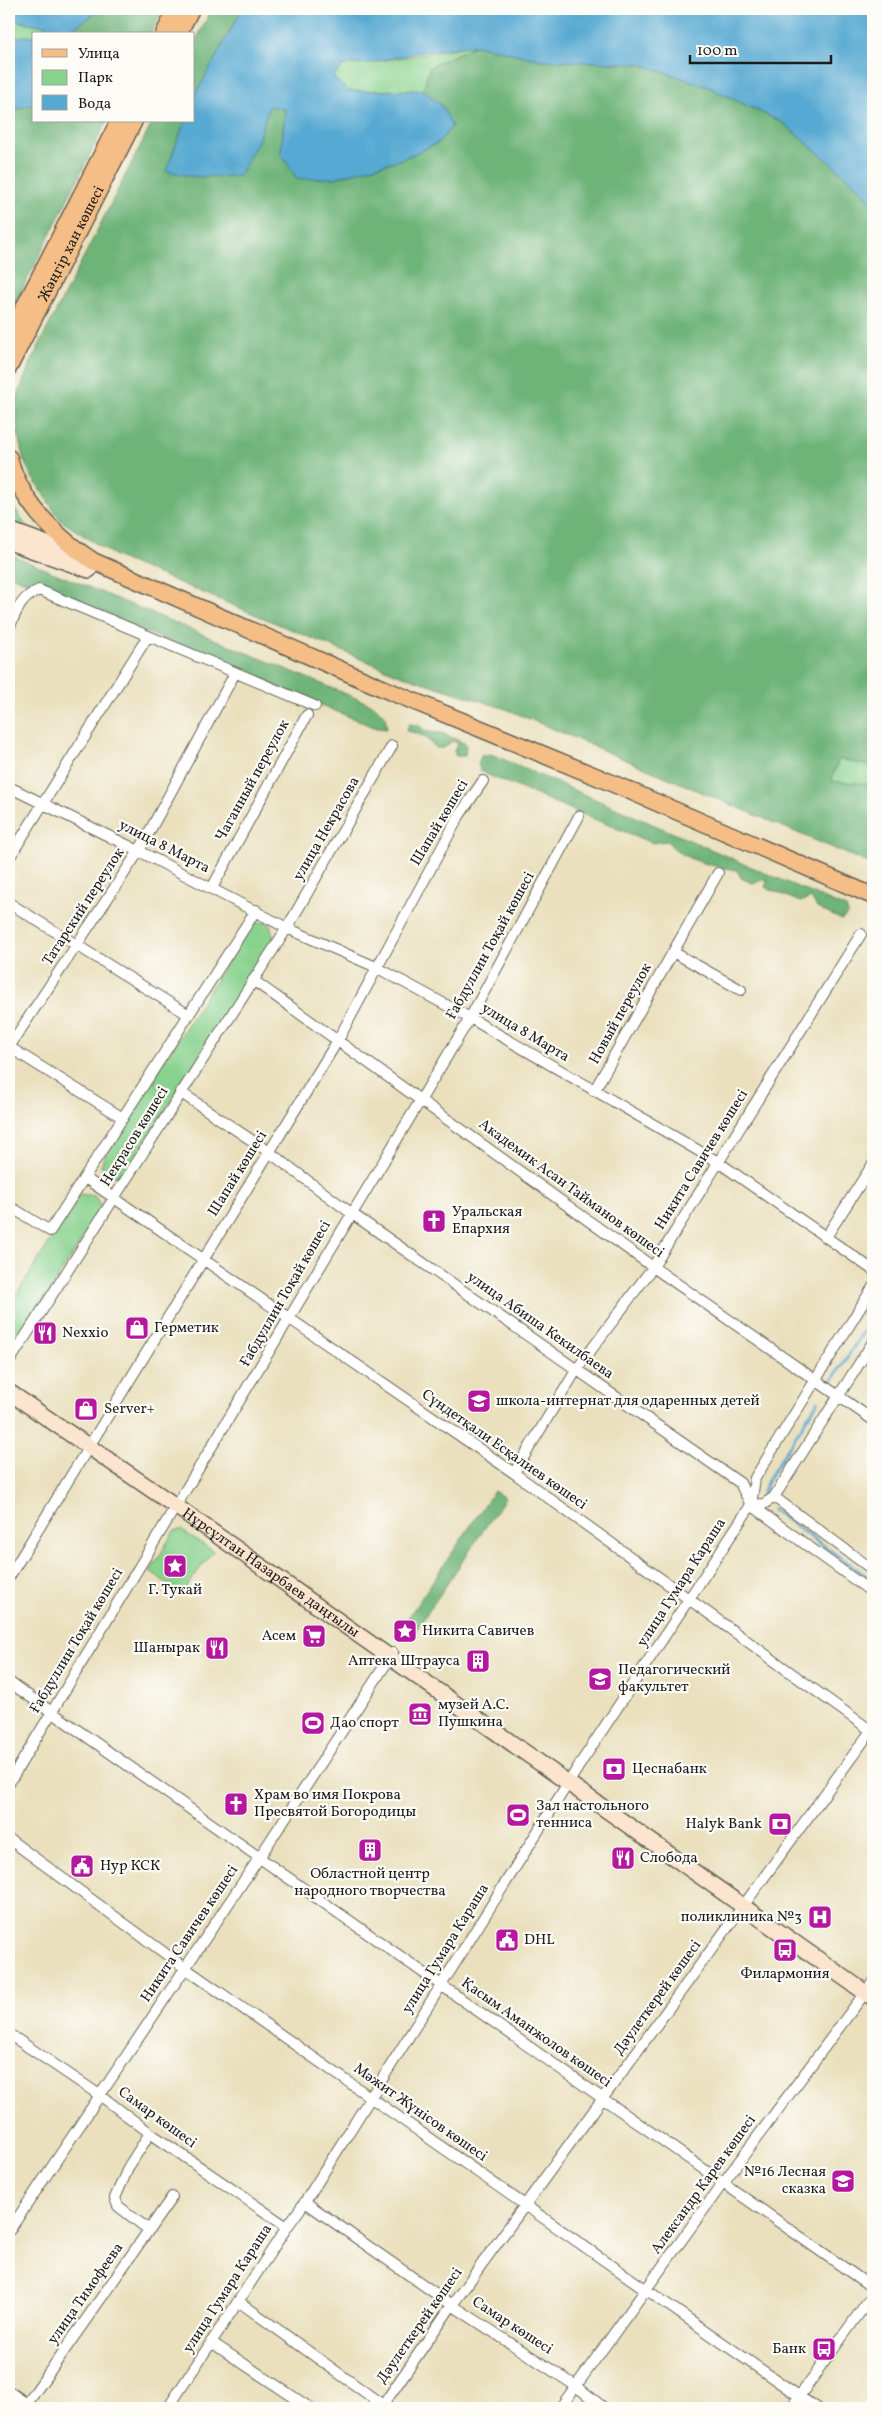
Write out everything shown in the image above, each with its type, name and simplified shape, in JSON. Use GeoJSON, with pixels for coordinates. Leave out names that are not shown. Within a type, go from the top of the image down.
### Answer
{"type":"FeatureCollection","features":[{"type":"Feature","properties":{"kind":"main road"},"geometry":{"type":"LineString","coordinates":[[165,32],[176,9]]}},
{"type":"Feature","properties":{"kind":"main road"},"geometry":{"type":"LineString","coordinates":[[179,32],[191,9]]}},
{"type":"Feature","properties":{"kind":"main road","name":"Жәңгір хан көшесі"},"geometry":{"type":"LineString","coordinates":[[9,337],[118,122]]}},
{"type":"Feature","properties":{"kind":"main road","name":"Жәңгір хан көшесі"},"geometry":{"type":"LineString","coordinates":[[9,368],[133,122]]}},
{"type":"Feature","properties":{"kind":"main road"},"geometry":{"type":"LineString","coordinates":[[9,458],[25,495],[47,524],[91,566]]}},
{"type":"Feature","properties":{"kind":"main road"},"geometry":{"type":"LineString","coordinates":[[9,484],[26,514],[55,546]]}},
{"type":"Feature","properties":{"kind":"main road"},"geometry":{"type":"LineString","coordinates":[[9,530],[55,546],[91,566],[405,708],[596,786],[873,906]]}},
{"type":"Feature","properties":{"kind":"main road"},"geometry":{"type":"LineString","coordinates":[[9,542],[91,566],[590,774],[873,896]]}},
{"type":"Feature","properties":{"kind":"main road","name":"Нұрсұлтан Назарбаев даңғылы"},"geometry":{"type":"LineString","coordinates":[[9,1392],[392,1654],[568,1783],[743,1906],[871,1991]]}},
{"type":"Feature","properties":{"kind":"street"},"geometry":{"type":"LineString","coordinates":[[9,628],[19,605],[29,594],[39,590],[315,706]]}},
{"type":"Feature","properties":{"kind":"street"},"geometry":{"type":"LineString","coordinates":[[9,858],[148,636]]}},
{"type":"Feature","properties":{"kind":"street","name":"Татарский переулок"},"geometry":{"type":"LineString","coordinates":[[9,1047],[139,851],[235,673]]}},
{"type":"Feature","properties":{"kind":"street","name":"Чаганный переулок"},"geometry":{"type":"LineString","coordinates":[[212,888],[307,715]]}},
{"type":"Feature","properties":{"kind":"street","name":"улица Некрасова"},"geometry":{"type":"LineString","coordinates":[[287,928],[392,746]]}},
{"type":"Feature","properties":{"kind":"street","name":"Шапай көшесі"},"geometry":{"type":"LineString","coordinates":[[9,1577],[202,1259],[338,1040],[458,816],[483,781]]}},
{"type":"Feature","properties":{"kind":"street","name":"улица 8 Марта"},"geometry":{"type":"LineString","coordinates":[[9,787],[256,910],[287,928],[376,967],[470,1018],[718,1162],[873,1270]]}},
{"type":"Feature","properties":{"kind":"street","name":"Ғабдуллин Тоқай көшесі"},"geometry":{"type":"LineString","coordinates":[[9,1783],[470,1018],[579,816]]}},
{"type":"Feature","properties":{"kind":"street","name":"Новый переулок"},"geometry":{"type":"LineString","coordinates":[[594,1091],[718,873]]}},
{"type":"Feature","properties":{"kind":"street"},"geometry":{"type":"LineString","coordinates":[[9,903],[189,1015]]}},
{"type":"Feature","properties":{"kind":"street","name":"Некрасов көшесі"},"geometry":{"type":"LineString","coordinates":[[9,1206],[50,1231],[256,910]]}},
{"type":"Feature","properties":{"kind":"street","name":"Некрасов көшесі"},"geometry":{"type":"LineString","coordinates":[[9,1362],[180,1092],[287,928]]}},
{"type":"Feature","properties":{"kind":"street","name":"Никита Савичев көшесі"},"geometry":{"type":"LineString","coordinates":[[514,1473],[577,1369],[653,1268],[861,934]]}},
{"type":"Feature","properties":{"kind":"street"},"geometry":{"type":"LineString","coordinates":[[673,952],[741,990]]}},
{"type":"Feature","properties":{"kind":"street","name":"Академик Асан Тайманов көшесі"},"geometry":{"type":"LineString","coordinates":[[253,980],[653,1268],[873,1420]]}},
{"type":"Feature","properties":{"kind":"street"},"geometry":{"type":"LineString","coordinates":[[9,1047],[123,1118]]}},
{"type":"Feature","properties":{"kind":"street","name":"улица Абиша Кекилбаева"},"geometry":{"type":"LineString","coordinates":[[180,1092],[270,1152],[351,1213],[740,1483],[751,1505],[873,1593]]}},
{"type":"Feature","properties":{"kind":"street"},"geometry":{"type":"LineString","coordinates":[[826,1237],[873,1164]]}},
{"type":"Feature","properties":{"kind":"street","name":"Сүндетқали Есқалиев көшесі"},"geometry":{"type":"LineString","coordinates":[[85,1178],[514,1473],[873,1730]]}},
{"type":"Feature","properties":{"kind":"street","name":"улица Гумара Караша"},"geometry":{"type":"LineString","coordinates":[[168,2408],[305,2202],[568,1783],[751,1505],[755,1478],[873,1287]]}},
{"type":"Feature","properties":{"kind":"street"},"geometry":{"type":"LineString","coordinates":[[751,1505],[764,1504],[774,1497],[873,1342]]}},
{"type":"Feature","properties":{"kind":"street"},"geometry":{"type":"LineString","coordinates":[[774,1497],[873,1570]]}},
{"type":"Feature","properties":{"kind":"street","name":"Никита Савичев көшесі"},"geometry":{"type":"LineString","coordinates":[[9,2231],[259,1858],[392,1654]]}},
{"type":"Feature","properties":{"kind":"street","name":"Қасым Аманжолов көшесі"},"geometry":{"type":"LineString","coordinates":[[9,1682],[873,2288]]}},
{"type":"Feature","properties":{"kind":"street","name":"Дәулеткерей көшесі"},"geometry":{"type":"LineString","coordinates":[[384,2407],[452,2304],[526,2206],[873,1730]]}},
{"type":"Feature","properties":{"kind":"street","name":"Мәжит Жүнісов көшесі"},"geometry":{"type":"LineString","coordinates":[[9,1839],[185,1968],[816,2408]]}},
{"type":"Feature","properties":{"kind":"street","name":"Александр Карев көшесі"},"geometry":{"type":"LineString","coordinates":[[560,2408],[723,2183],[871,1991]]}},
{"type":"Feature","properties":{"kind":"street","name":"Самар көшесі"},"geometry":{"type":"LineString","coordinates":[[9,2034],[101,2096],[150,2133],[287,2227]]}},
{"type":"Feature","properties":{"kind":"street"},"geometry":{"type":"LineString","coordinates":[[149,2230],[118,2206],[115,2198],[129,2166],[150,2133]]}},
{"type":"Feature","properties":{"kind":"street","name":"улица Тимофеева"},"geometry":{"type":"LineString","coordinates":[[28,2407],[172,2197]]}},
{"type":"Feature","properties":{"kind":"street","name":"Самар көшесі"},"geometry":{"type":"LineString","coordinates":[[305,2202],[452,2304],[576,2386],[604,2408]]}},
{"type":"Feature","properties":{"kind":"street"},"geometry":{"type":"LineString","coordinates":[[790,2408],[873,2294]]}},
{"type":"Feature","properties":{"kind":"street"},"geometry":{"type":"LineString","coordinates":[[238,2301],[384,2407]]}},
{"type":"Feature","properties":{"kind":"street"},"geometry":{"type":"LineString","coordinates":[[212,2342],[310,2408]]}},
{"type":"Feature","properties":{"kind":"street"},"geometry":{"type":"LineString","coordinates":[[9,2393],[28,2407]]}},
{"type":"Feature","properties":{"kind":"green space"},"geometry":{"type":"Polygon","coordinates":[[[96,9],[107,9],[94,32],[32,32],[32,36],[9,37],[9,20],[70,30],[96,13],[96,9]]]}},
{"type":"Feature","properties":{"kind":"green space"},"geometry":{"type":"Polygon","coordinates":[[[96,9],[163,9],[152,32],[69,32],[96,13],[96,9]]]}},
{"type":"Feature","properties":{"kind":"green space"},"geometry":{"type":"Polygon","coordinates":[[[212,9],[242,9],[195,97],[195,42],[212,9]]]}},
{"type":"Feature","properties":{"kind":"green space"},"geometry":{"type":"Polygon","coordinates":[[[476,45],[430,67],[423,90],[348,91],[333,77],[344,65],[476,45]]]}},
{"type":"Feature","properties":{"kind":"green space"},"geometry":{"type":"Polygon","coordinates":[[[476,45],[542,60],[640,64],[708,87],[783,123],[862,190],[873,205],[873,770],[870,766],[839,759],[831,781],[868,784],[873,781],[873,865],[506,709],[400,675],[115,556],[60,520],[32,477],[24,461],[18,436],[15,403],[28,369],[47,329],[152,122],[185,122],[167,171],[258,141],[269,106],[285,109],[281,154],[335,178],[402,159],[438,143],[443,107],[423,90],[430,67],[476,45]]]}},
{"type":"Feature","properties":{"kind":"green space"},"geometry":{"type":"Polygon","coordinates":[[[32,105],[32,122],[106,122],[9,316],[9,108],[21,108],[32,105]]]}},
{"type":"Feature","properties":{"kind":"green space"},"geometry":{"type":"Polygon","coordinates":[[[9,499],[28,530],[9,524],[9,499]]]}},
{"type":"Feature","properties":{"kind":"green space"},"geometry":{"type":"Polygon","coordinates":[[[9,554],[375,706],[385,716],[387,729],[376,728],[9,575],[9,554]]]}},
{"type":"Feature","properties":{"kind":"green space"},"geometry":{"type":"Polygon","coordinates":[[[409,724],[418,725],[427,732],[442,733],[466,744],[465,756],[456,756],[454,751],[458,743],[452,741],[444,748],[435,748],[423,736],[406,731],[409,724]]]}},
{"type":"Feature","properties":{"kind":"green space"},"geometry":{"type":"Polygon","coordinates":[[[491,754],[846,908],[848,913],[842,920],[817,908],[811,898],[800,902],[765,887],[768,879],[752,883],[741,878],[737,870],[690,858],[667,841],[652,843],[488,775],[480,770],[478,763],[482,755],[491,754]]]}},
{"type":"Feature","properties":{"kind":"green space"},"geometry":{"type":"Polygon","coordinates":[[[839,759],[870,766],[873,770],[873,781],[868,784],[831,782],[839,759]]]}},
{"type":"Feature","properties":{"kind":"green space"},"geometry":{"type":"Polygon","coordinates":[[[269,922],[274,939],[127,1170],[120,1177],[108,1175],[101,1165],[105,1155],[252,923],[269,922]]]}},
{"type":"Feature","properties":{"kind":"green space"},"geometry":{"type":"Polygon","coordinates":[[[80,1194],[95,1196],[102,1208],[9,1355],[9,1306],[80,1194]]]}},
{"type":"Feature","properties":{"kind":"green space"},"geometry":{"type":"Polygon","coordinates":[[[494,1491],[505,1498],[410,1639],[399,1631],[494,1491]]]}},
{"type":"Feature","properties":{"kind":"green space"},"geometry":{"type":"Polygon","coordinates":[[[181,1530],[213,1551],[182,1593],[150,1572],[174,1531],[181,1530]]]}},
{"type":"Feature","properties":{"kind":"water"},"geometry":{"type":"Polygon","coordinates":[[[9,9],[96,9],[96,13],[70,30],[9,20],[9,9]]]}},
{"type":"Feature","properties":{"kind":"water"},"geometry":{"type":"Polygon","coordinates":[[[242,9],[873,9],[873,205],[862,190],[783,123],[708,87],[640,64],[542,60],[476,45],[421,52],[370,63],[344,65],[333,77],[348,91],[423,90],[443,107],[452,126],[438,143],[402,159],[335,178],[297,179],[281,154],[285,109],[269,106],[258,141],[239,176],[196,177],[166,171],[185,122],[195,122],[195,95],[242,9]]]}},
{"type":"Feature","properties":{"kind":"water"},"geometry":{"type":"Polygon","coordinates":[[[32,36],[32,105],[21,108],[9,108],[9,37],[32,36]]]}},
{"type":"Feature","properties":{"kind":"waterway"},"geometry":{"type":"LineString","coordinates":[[833,1379],[873,1317]]}},
{"type":"Feature","properties":{"kind":"waterway"},"geometry":{"type":"LineString","coordinates":[[763,1493],[769,1478],[818,1401]]}},
{"type":"Feature","properties":{"kind":"waterway"},"geometry":{"type":"LineString","coordinates":[[773,1510],[873,1581]]}},
{"type":"Feature","properties":{"kind":"place","name":"Уральская Епархия"},"geometry":{"type":"Point","coordinates":[434,1221]}},
{"type":"Feature","properties":{"kind":"place","name":"Герметик"},"geometry":{"type":"Point","coordinates":[137,1328]}},
{"type":"Feature","properties":{"kind":"place","name":"Nexxio"},"geometry":{"type":"Point","coordinates":[45,1333]}},
{"type":"Feature","properties":{"kind":"place","name":"школа-интернат для одаренных детей"},"geometry":{"type":"Point","coordinates":[479,1401]}},
{"type":"Feature","properties":{"kind":"place","name":"Server+"},"geometry":{"type":"Point","coordinates":[86,1409]}},
{"type":"Feature","properties":{"kind":"place","name":"Г. Тукай"},"geometry":{"type":"Point","coordinates":[175,1566]}},
{"type":"Feature","properties":{"kind":"place","name":"Никита Савичев"},"geometry":{"type":"Point","coordinates":[405,1631]}},
{"type":"Feature","properties":{"kind":"place","name":"Асем"},"geometry":{"type":"Point","coordinates":[314,1636]}},
{"type":"Feature","properties":{"kind":"place","name":"Шанырак"},"geometry":{"type":"Point","coordinates":[217,1648]}},
{"type":"Feature","properties":{"kind":"place","name":"Аптека Штрауса"},"geometry":{"type":"Point","coordinates":[478,1661]}},
{"type":"Feature","properties":{"kind":"place","name":"Педагогический факультет"},"geometry":{"type":"Point","coordinates":[600,1679]}},
{"type":"Feature","properties":{"kind":"place","name":"музей А.С. Пушкина"},"geometry":{"type":"Point","coordinates":[420,1714]}},
{"type":"Feature","properties":{"kind":"place","name":"Дао спорт"},"geometry":{"type":"Point","coordinates":[313,1723]}},
{"type":"Feature","properties":{"kind":"place","name":"Цеснабанк"},"geometry":{"type":"Point","coordinates":[614,1769]}},
{"type":"Feature","properties":{"kind":"place","name":"Храм во имя Покрова Пресвятой Богородицы"},"geometry":{"type":"Point","coordinates":[236,1804]}},
{"type":"Feature","properties":{"kind":"place","name":"Зал настольного тенниса"},"geometry":{"type":"Point","coordinates":[518,1815]}},
{"type":"Feature","properties":{"kind":"place","name":"Halyk Bank"},"geometry":{"type":"Point","coordinates":[780,1824]}},
{"type":"Feature","properties":{"kind":"place","name":"Областной центр народного творчества"},"geometry":{"type":"Point","coordinates":[370,1850]}},
{"type":"Feature","properties":{"kind":"place","name":"Слобода"},"geometry":{"type":"Point","coordinates":[623,1858]}},
{"type":"Feature","properties":{"kind":"place","name":"Нур КСК"},"geometry":{"type":"Point","coordinates":[82,1866]}},
{"type":"Feature","properties":{"kind":"place","name":"поликлиника №3"},"geometry":{"type":"Point","coordinates":[820,1917]}},
{"type":"Feature","properties":{"kind":"place","name":"DHL"},"geometry":{"type":"Point","coordinates":[507,1940]}},
{"type":"Feature","properties":{"kind":"place","name":"Филармония"},"geometry":{"type":"Point","coordinates":[785,1950]}},
{"type":"Feature","properties":{"kind":"place","name":"№16 Лесная сказка"},"geometry":{"type":"Point","coordinates":[843,2181]}},
{"type":"Feature","properties":{"kind":"place","name":"Банк"},"geometry":{"type":"Point","coordinates":[824,2349]}}]}
